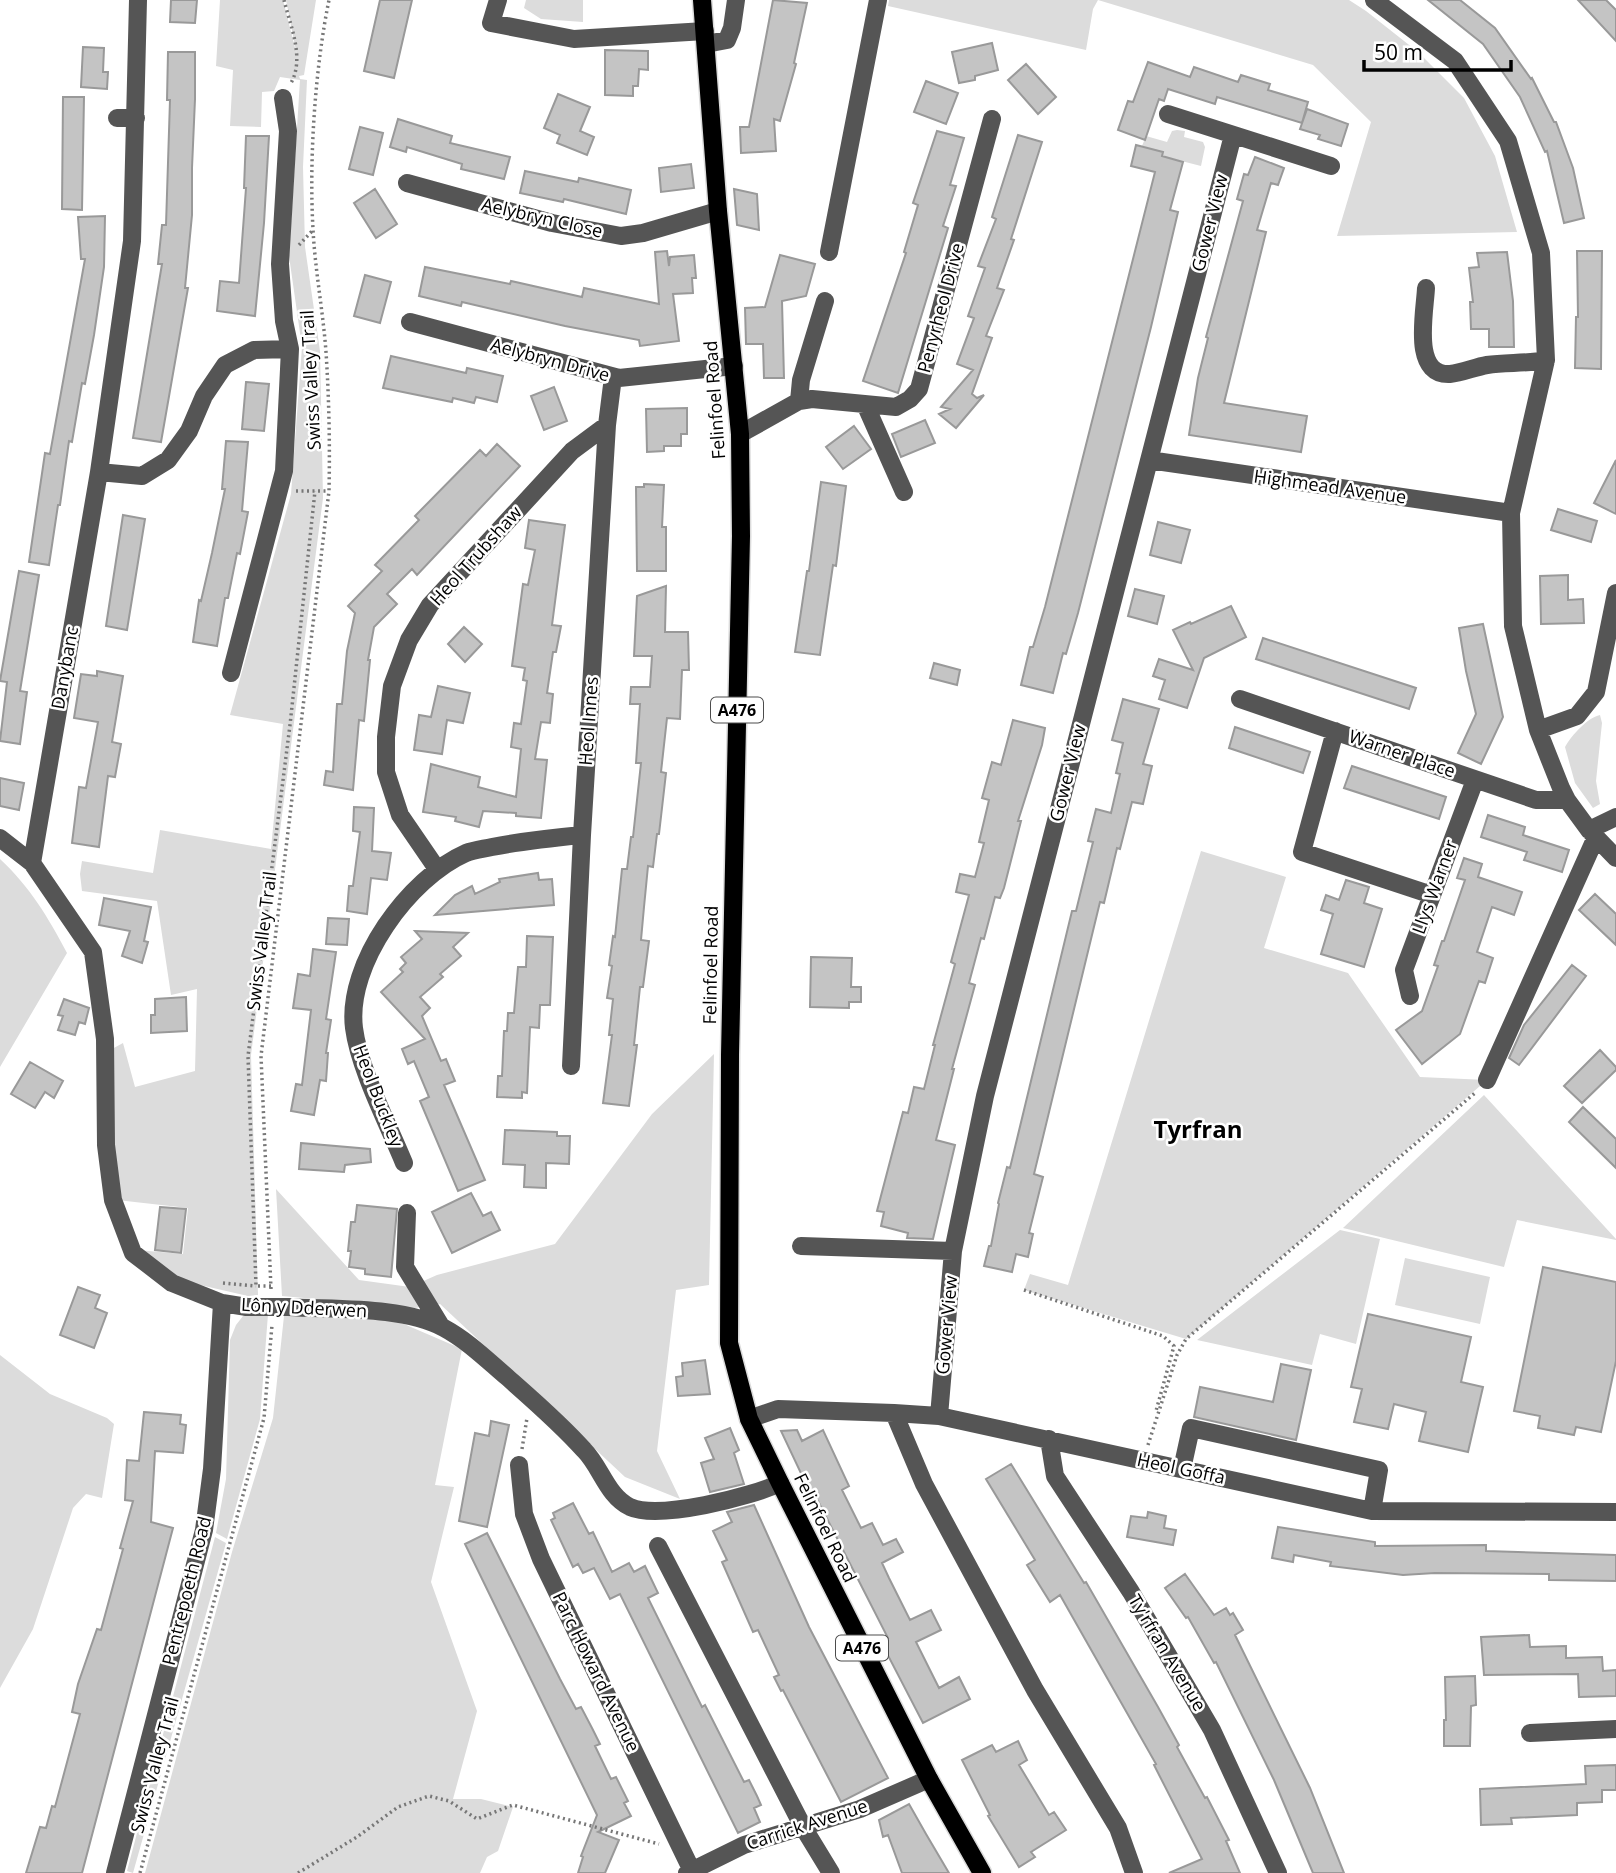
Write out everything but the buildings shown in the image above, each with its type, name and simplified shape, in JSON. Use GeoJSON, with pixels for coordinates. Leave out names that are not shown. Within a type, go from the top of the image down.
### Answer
{"type":"FeatureCollection","features":[{"type":"Feature","properties":{"kind":"main road","name":"Felinfoel Road"},"geometry":{"type":"LineString","coordinates":[[702,0],[718,211],[740,434],[741,550],[730,1055],[729,1343],[749,1419],[929,1779],[982,1873]]}},
{"type":"Feature","properties":{"kind":"street","name":"Danybanc"},"geometry":{"type":"LineString","coordinates":[[32,863],[99,472],[132,241],[138,0]]}},
{"type":"Feature","properties":{"kind":"street"},"geometry":{"type":"LineString","coordinates":[[498,0],[491,23],[574,39],[727,40],[732,28],[736,0]]}},
{"type":"Feature","properties":{"kind":"street"},"geometry":{"type":"LineString","coordinates":[[829,252],[878,0]]}},
{"type":"Feature","properties":{"kind":"street"},"geometry":{"type":"LineString","coordinates":[[1374,0],[1455,61],[1508,141],[1541,253],[1546,360],[1511,513],[1513,626],[1538,730],[1567,800],[1616,858]]}},
{"type":"Feature","properties":{"kind":"street"},"geometry":{"type":"LineString","coordinates":[[231,673],[284,471],[290,349],[284,321],[280,264],[288,131],[283,98]]}},
{"type":"Feature","properties":{"kind":"street"},"geometry":{"type":"LineString","coordinates":[[1168,114],[1331,166]]}},
{"type":"Feature","properties":{"kind":"street"},"geometry":{"type":"LineString","coordinates":[[117,118],[136,118]]}},
{"type":"Feature","properties":{"kind":"street","name":"Penyrheol Drive"},"geometry":{"type":"LineString","coordinates":[[740,434],[800,401],[812,399],[896,408],[919,389],[992,119]]}},
{"type":"Feature","properties":{"kind":"street","name":"Gower View"},"geometry":{"type":"LineString","coordinates":[[940,1416],[953,1251],[985,1096],[1233,135]]}},
{"type":"Feature","properties":{"kind":"street","name":"Aelybryn Close"},"geometry":{"type":"LineString","coordinates":[[407,183],[551,223],[621,236],[643,233],[718,211]]}},
{"type":"Feature","properties":{"kind":"street"},"geometry":{"type":"LineString","coordinates":[[1426,288],[1423,348],[1425,359],[1431,368],[1452,374],[1490,365],[1526,364],[1546,360]]}},
{"type":"Feature","properties":{"kind":"street"},"geometry":{"type":"LineString","coordinates":[[800,401],[801,380],[825,301]]}},
{"type":"Feature","properties":{"kind":"street","name":"Aelybryn Drive"},"geometry":{"type":"LineString","coordinates":[[410,322],[619,378],[734,366]]}},
{"type":"Feature","properties":{"kind":"street"},"geometry":{"type":"LineString","coordinates":[[99,472],[142,476],[168,460],[189,431],[204,396],[225,365],[254,349],[290,349]]}},
{"type":"Feature","properties":{"kind":"street","name":"Heol Innes"},"geometry":{"type":"LineString","coordinates":[[571,1066],[582,835],[607,425],[613,377]]}},
{"type":"Feature","properties":{"kind":"street"},"geometry":{"type":"LineString","coordinates":[[865,404],[904,492]]}},
{"type":"Feature","properties":{"kind":"street","name":"Heol Trubshaw"},"geometry":{"type":"LineString","coordinates":[[437,869],[400,815],[386,772],[386,737],[392,685],[409,640],[430,605],[572,451],[607,425]]}},
{"type":"Feature","properties":{"kind":"street","name":"Highmead Avenue"},"geometry":{"type":"LineString","coordinates":[[1149,460],[1511,513]]}},
{"type":"Feature","properties":{"kind":"street"},"geometry":{"type":"LineString","coordinates":[[1538,730],[1577,716],[1596,692],[1616,593]]}},
{"type":"Feature","properties":{"kind":"street","name":"Warner Place"},"geometry":{"type":"LineString","coordinates":[[1240,699],[1536,800],[1567,800]]}},
{"type":"Feature","properties":{"kind":"street"},"geometry":{"type":"LineString","coordinates":[[1335,731],[1302,852],[1432,895]]}},
{"type":"Feature","properties":{"kind":"street","name":"Llys Warner"},"geometry":{"type":"LineString","coordinates":[[1410,996],[1404,970],[1475,780]]}},
{"type":"Feature","properties":{"kind":"street"},"geometry":{"type":"LineString","coordinates":[[1487,1080],[1593,834],[1616,817]]}},
{"type":"Feature","properties":{"kind":"street","name":"Heol Buckley"},"geometry":{"type":"LineString","coordinates":[[404,1163],[358,1051],[353,1026],[355,994],[365,963],[408,895],[437,869],[467,852],[523,841],[582,835]]}},
{"type":"Feature","properties":{"kind":"street","name":"Lôn y Dderwen"},"geometry":{"type":"LineString","coordinates":[[0,838],[32,863],[93,952],[106,1040],[106,1145],[113,1200],[133,1254],[172,1283],[222,1303],[280,1311],[393,1314],[441,1326],[467,1343],[534,1401],[586,1452],[613,1494],[630,1507],[654,1511],[738,1499],[780,1483]]}},
{"type":"Feature","properties":{"kind":"street"},"geometry":{"type":"LineString","coordinates":[[407,1213],[405,1268],[441,1326]]}},
{"type":"Feature","properties":{"kind":"street"},"geometry":{"type":"LineString","coordinates":[[801,1246],[953,1251]]}},
{"type":"Feature","properties":{"kind":"street","name":"Pentrepoeth Road"},"geometry":{"type":"LineString","coordinates":[[115,1873],[204,1530],[212,1469],[222,1303]]}},
{"type":"Feature","properties":{"kind":"street","name":"Heol Goffa"},"geometry":{"type":"LineString","coordinates":[[749,1419],[778,1409],[940,1416],[1372,1511],[1616,1512]]}},
{"type":"Feature","properties":{"kind":"street"},"geometry":{"type":"LineString","coordinates":[[894,1413],[924,1484],[1035,1690],[1118,1828],[1134,1873]]}},
{"type":"Feature","properties":{"kind":"street"},"geometry":{"type":"LineString","coordinates":[[1182,1469],[1191,1428],[1379,1470],[1372,1511]]}},
{"type":"Feature","properties":{"kind":"street","name":"Ty'rfran Avenue"},"geometry":{"type":"LineString","coordinates":[[1049,1439],[1055,1476],[1130,1592],[1212,1730],[1278,1873]]}},
{"type":"Feature","properties":{"kind":"street","name":"Parc Howard Avenue"},"geometry":{"type":"LineString","coordinates":[[519,1465],[524,1514],[541,1559],[691,1872]]}},
{"type":"Feature","properties":{"kind":"street"},"geometry":{"type":"LineString","coordinates":[[658,1546],[803,1827],[831,1873]]}},
{"type":"Feature","properties":{"kind":"street"},"geometry":{"type":"LineString","coordinates":[[1530,1733],[1616,1729]]}},
{"type":"Feature","properties":{"kind":"street","name":"Carrick Avenue"},"geometry":{"type":"LineString","coordinates":[[691,1872],[744,1845],[860,1809],[929,1779]]}},
{"type":"Feature","properties":{"kind":"path"},"geometry":{"type":"LineString","coordinates":[[283,98],[295,76],[297,53],[284,0]]}},
{"type":"Feature","properties":{"kind":"path","name":"Swiss Valley Trail"},"geometry":{"type":"LineString","coordinates":[[272,1295],[261,1056],[329,491],[330,426],[313,230],[312,177],[317,86],[329,0]]}},
{"type":"Feature","properties":{"kind":"path"},"geometry":{"type":"LineString","coordinates":[[280,489],[329,491]]}},
{"type":"Feature","properties":{"kind":"path"},"geometry":{"type":"LineString","coordinates":[[256,1286],[248,1056],[290,725],[316,491]]}},
{"type":"Feature","properties":{"kind":"path"},"geometry":{"type":"LineString","coordinates":[[1143,1460],[1177,1355],[1186,1339],[1472,1097],[1487,1080]]}},
{"type":"Feature","properties":{"kind":"path"},"geometry":{"type":"LineString","coordinates":[[218,1282],[271,1286]]}},
{"type":"Feature","properties":{"kind":"path"},"geometry":{"type":"LineString","coordinates":[[1024,1290],[1163,1336],[1174,1346],[1143,1460]]}},
{"type":"Feature","properties":{"kind":"path","name":"Swiss Valley Trail"},"geometry":{"type":"LineString","coordinates":[[140,1873],[264,1418],[280,1311]]}},
{"type":"Feature","properties":{"kind":"path"},"geometry":{"type":"LineString","coordinates":[[519,1465],[528,1416],[534,1401]]}},
{"type":"Feature","properties":{"kind":"path"},"geometry":{"type":"LineString","coordinates":[[298,1873],[357,1837],[398,1807],[429,1796],[449,1801],[477,1819],[513,1805],[667,1846],[677,1840]]}},
{"type":"Feature","properties":{"kind":"shaded area"},"geometry":{"type":"Polygon","coordinates":[[[220,0],[283,0],[297,56],[286,0],[316,0],[304,75],[299,76],[300,79],[307,80],[303,167],[305,247],[320,351],[323,498],[251,1055],[258,1295],[248,1296],[174,1279],[137,1250],[183,1254],[188,1208],[117,1200],[110,1137],[112,1049],[123,1043],[135,1087],[195,1071],[197,989],[171,995],[157,901],[82,891],[80,874],[82,861],[153,873],[160,830],[271,849],[283,724],[230,715],[291,494],[302,347],[289,256],[300,80],[280,77],[274,91],[262,92],[261,127],[230,126],[233,70],[216,66],[220,0]]]}},
{"type":"Feature","properties":{"kind":"shaded area"},"geometry":{"type":"Polygon","coordinates":[[[526,0],[583,0],[583,22],[541,19],[524,8],[526,0]]]}},
{"type":"Feature","properties":{"kind":"shaded area"},"geometry":{"type":"Polygon","coordinates":[[[889,0],[1098,0],[1093,9],[1086,50],[888,6],[889,0]]]}},
{"type":"Feature","properties":{"kind":"shaded area"},"geometry":{"type":"Polygon","coordinates":[[[1098,0],[1349,0],[1418,52],[1464,98],[1495,156],[1517,232],[1337,236],[1371,122],[1313,65],[1098,0]]]}},
{"type":"Feature","properties":{"kind":"shaded area"},"geometry":{"type":"Polygon","coordinates":[[[1172,131],[1185,131],[1184,137],[1203,142],[1205,147],[1201,166],[1162,156],[1163,152],[1142,146],[1146,136],[1167,142],[1172,131]]]}},
{"type":"Feature","properties":{"kind":"shaded area"},"geometry":{"type":"Polygon","coordinates":[[[1600,715],[1602,723],[1596,781],[1600,804],[1593,808],[1575,783],[1565,747],[1580,728],[1600,715]]]}},
{"type":"Feature","properties":{"kind":"shaded area"},"geometry":{"type":"Polygon","coordinates":[[[1201,851],[1286,877],[1264,948],[1348,973],[1420,1077],[1487,1080],[1186,1339],[1024,1290],[1030,1274],[1068,1285],[1201,851]]]}},
{"type":"Feature","properties":{"kind":"shaded area"},"geometry":{"type":"Polygon","coordinates":[[[0,859],[38,903],[67,953],[0,1067],[0,859]]]}},
{"type":"Feature","properties":{"kind":"shaded area"},"geometry":{"type":"Polygon","coordinates":[[[714,1054],[709,1285],[676,1290],[657,1451],[680,1499],[625,1477],[440,1304],[415,1308],[282,1296],[276,1189],[359,1280],[410,1287],[437,1275],[555,1244],[652,1114],[714,1054]]]}},
{"type":"Feature","properties":{"kind":"shaded area"},"geometry":{"type":"Polygon","coordinates":[[[1484,1095],[1616,1240],[1517,1220],[1504,1267],[1343,1228],[1484,1095]]]}},
{"type":"Feature","properties":{"kind":"shaded area"},"geometry":{"type":"Polygon","coordinates":[[[1340,1230],[1380,1239],[1356,1344],[1320,1334],[1312,1365],[1197,1340],[1340,1230]]]}},
{"type":"Feature","properties":{"kind":"shaded area"},"geometry":{"type":"Polygon","coordinates":[[[1405,1258],[1490,1277],[1480,1324],[1395,1305],[1405,1258]]]}},
{"type":"Feature","properties":{"kind":"shaded area"},"geometry":{"type":"Polygon","coordinates":[[[268,1314],[260,1419],[227,1539],[216,1533],[226,1479],[230,1340],[243,1316],[268,1314]]]}},
{"type":"Feature","properties":{"kind":"shaded area"},"geometry":{"type":"Polygon","coordinates":[[[284,1316],[390,1318],[462,1349],[435,1485],[454,1487],[431,1582],[477,1711],[453,1799],[481,1799],[513,1807],[498,1851],[487,1857],[480,1873],[145,1873],[232,1552],[273,1418],[284,1316]]]}},
{"type":"Feature","properties":{"kind":"shaded area"},"geometry":{"type":"Polygon","coordinates":[[[0,1355],[50,1394],[107,1418],[114,1424],[102,1498],[86,1494],[73,1508],[33,1629],[0,1688],[0,1355]]]}},
{"type":"Feature","properties":{"kind":"shaded area"},"geometry":{"type":"Polygon","coordinates":[[[215,1537],[226,1543],[133,1873],[127,1871],[215,1537]]]}},
{"type":"Feature","properties":{"kind":"district","name":"Tyrfran"},"geometry":{"type":"Point","coordinates":[1198,1130]}}]}
